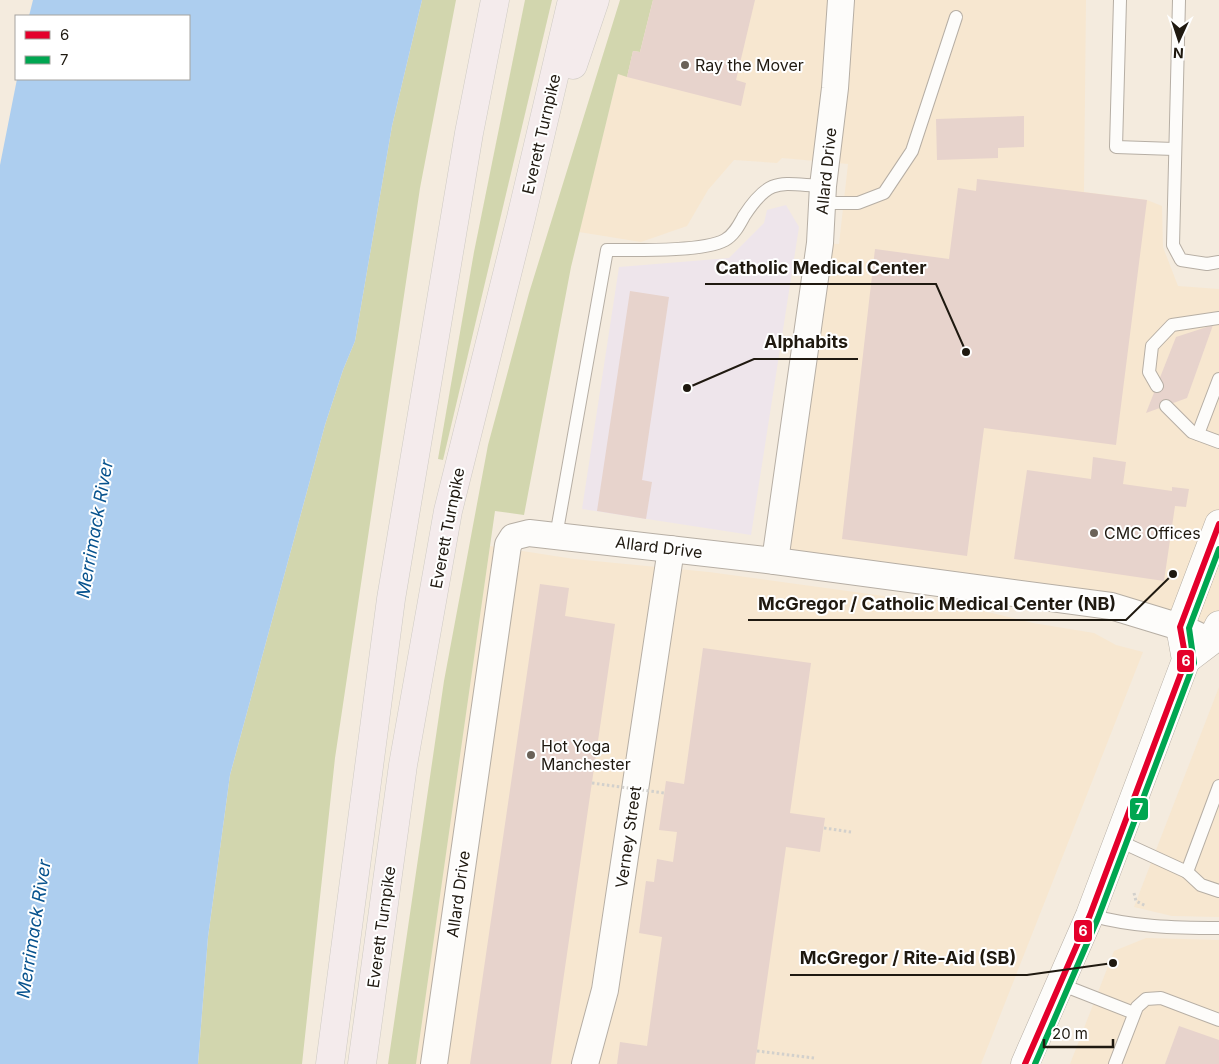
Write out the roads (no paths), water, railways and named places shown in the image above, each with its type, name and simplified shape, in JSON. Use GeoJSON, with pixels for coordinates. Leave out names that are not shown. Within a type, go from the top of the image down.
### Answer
{"type":"FeatureCollection","features":[{"type":"Feature","properties":{"kind":"highway","name":"Everett Turnpike"},"geometry":{"type":"LineString","coordinates":[[362,1064],[403,765],[448,511],[521,218],[572,0]]}},
{"type":"Feature","properties":{"kind":"highway"},"geometry":{"type":"LineString","coordinates":[[521,218],[595,0]]}},
{"type":"Feature","properties":{"kind":"highway","name":"Everett Turnpike"},"geometry":{"type":"LineString","coordinates":[[330,1064],[391,599],[469,133],[495,1]]}},
{"type":"Feature","properties":{"kind":"main road"},"geometry":{"type":"LineString","coordinates":[[1025,1064],[1090,915],[1186,660],[1180,627],[1219,524]]}},
{"type":"Feature","properties":{"kind":"main road"},"geometry":{"type":"LineString","coordinates":[[1186,660],[1216,637]]}},
{"type":"Feature","properties":{"kind":"street","name":"Allard Drive"},"geometry":{"type":"LineString","coordinates":[[434,1064],[508,545],[513,537],[519,534],[556,536],[774,561],[820,242],[822,194],[835,88],[841,0]]}},
{"type":"Feature","properties":{"kind":"street","name":"Verney Street"},"geometry":{"type":"LineString","coordinates":[[585,1064],[605,990],[671,549]]}},
{"type":"Feature","properties":{"kind":"street"},"geometry":{"type":"LineString","coordinates":[[774,561],[1111,606],[1216,637]]}},
{"type":"Feature","properties":{"kind":"lane"},"geometry":{"type":"LineString","coordinates":[[1120,0],[1116,147],[1174,149]]}},
{"type":"Feature","properties":{"kind":"lane"},"geometry":{"type":"LineString","coordinates":[[1179,0],[1173,245],[1181,260],[1190,263],[1207,264],[1219,262]]}},
{"type":"Feature","properties":{"kind":"lane"},"geometry":{"type":"LineString","coordinates":[[556,536],[607,250],[656,250],[702,246],[724,241],[732,234],[763,190],[783,184],[858,203],[884,193],[912,151],[956,17]]}},
{"type":"Feature","properties":{"kind":"lane"},"geometry":{"type":"LineString","coordinates":[[1157,386],[1149,372],[1152,346],[1172,325],[1219,318]]}},
{"type":"Feature","properties":{"kind":"lane"},"geometry":{"type":"LineString","coordinates":[[1198,434],[1219,379]]}},
{"type":"Feature","properties":{"kind":"lane"},"geometry":{"type":"LineString","coordinates":[[1166,406],[1192,432],[1219,442]]}},
{"type":"Feature","properties":{"kind":"lane"},"geometry":{"type":"LineString","coordinates":[[1187,872],[1219,786]]}},
{"type":"Feature","properties":{"kind":"lane"},"geometry":{"type":"LineString","coordinates":[[1117,840],[1187,872],[1201,885],[1219,891]]}},
{"type":"Feature","properties":{"kind":"lane"},"geometry":{"type":"LineString","coordinates":[[1090,915],[1119,923],[1170,928],[1219,928]]}},
{"type":"Feature","properties":{"kind":"lane"},"geometry":{"type":"LineString","coordinates":[[1060,984],[1134,1013]]}},
{"type":"Feature","properties":{"kind":"lane"},"geometry":{"type":"LineString","coordinates":[[1115,1064],[1134,1013],[1141,1003],[1153,997],[1219,1020]]}},
{"type":"Feature","properties":{"kind":"water","name":"Merrimack River"},"geometry":{"type":"Polygon","coordinates":[[[33,0],[422,0],[392,126],[355,341],[343,370],[325,425],[230,775],[208,937],[198,1064],[0,1064],[0,165],[17,80],[190,80],[190,15],[29,15],[33,0]]]}},
{"type":"Feature","properties":{"kind":"place","name":"Ray the Mover"},"geometry":{"type":"Point","coordinates":[685,65]}},
{"type":"Feature","properties":{"kind":"place","name":"Catholic Medical Center"},"geometry":{"type":"Point","coordinates":[966,352]}},
{"type":"Feature","properties":{"kind":"place","name":"Alphabits"},"geometry":{"type":"Point","coordinates":[687,388]}},
{"type":"Feature","properties":{"kind":"place","name":"CMC Offices"},"geometry":{"type":"Point","coordinates":[1094,533]}},
{"type":"Feature","properties":{"kind":"place","name":"McGregor / Catholic Medical Center (NB)"},"geometry":{"type":"Point","coordinates":[1173,574]}},
{"type":"Feature","properties":{"kind":"place","name":"Hot Yoga Manchester"},"geometry":{"type":"Point","coordinates":[531,755]}},
{"type":"Feature","properties":{"kind":"place","name":"McGregor / Rite-Aid (SB)"},"geometry":{"type":"Point","coordinates":[1113,963]}}]}
